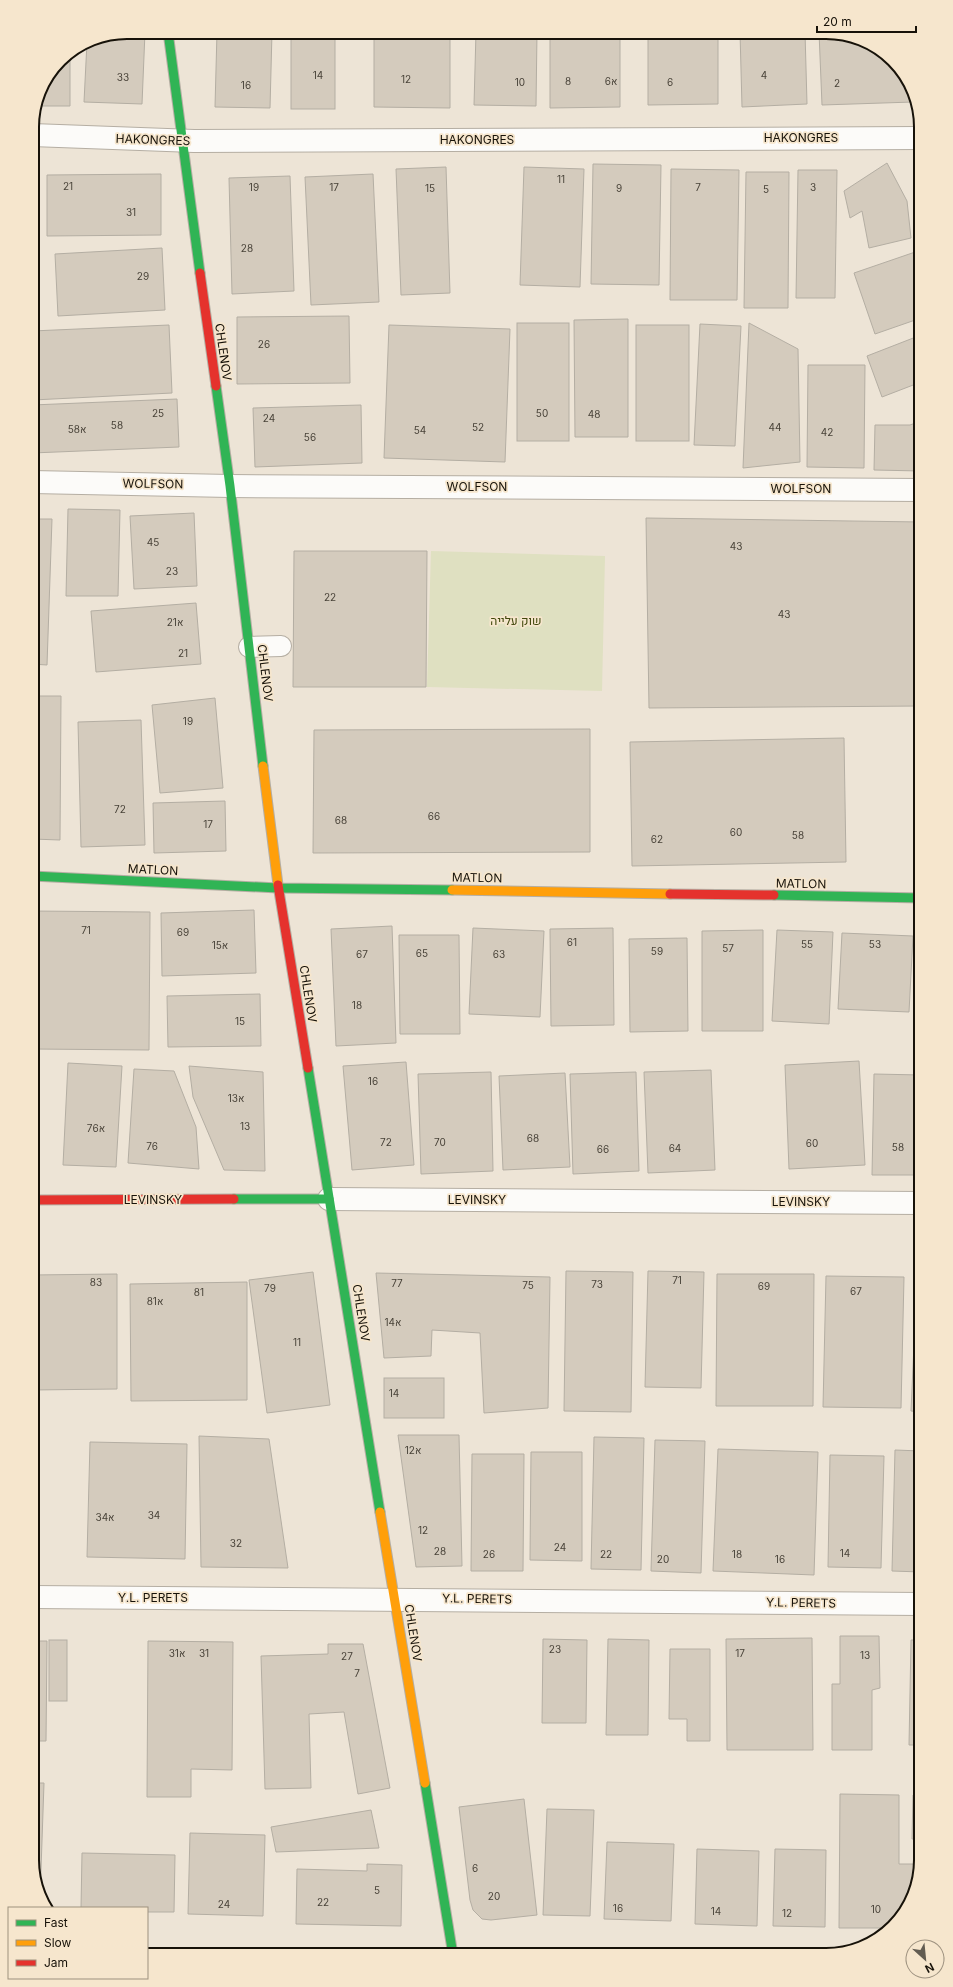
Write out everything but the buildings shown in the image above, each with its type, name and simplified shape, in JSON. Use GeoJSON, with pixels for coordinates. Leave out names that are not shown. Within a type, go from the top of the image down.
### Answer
{"type":"FeatureCollection","features":[{"type":"Feature","properties":{"kind":"street","name":"CHLENOV"},"geometry":{"type":"LineString","coordinates":[[169,39],[181,141],[230,486],[278,888],[396,1599],[452,1948]]}},
{"type":"Feature","properties":{"kind":"street","name":"HAKONGRES"},"geometry":{"type":"LineString","coordinates":[[39,135],[181,141],[914,138]]}},
{"type":"Feature","properties":{"kind":"street","name":"WOLFSON"},"geometry":{"type":"LineString","coordinates":[[39,482],[230,486],[914,490]]}},
{"type":"Feature","properties":{"kind":"street","name":"MATLON"},"geometry":{"type":"LineString","coordinates":[[39,876],[278,888],[305,887],[914,898]]}},
{"type":"Feature","properties":{"kind":"street","name":"LEVINSKY"},"geometry":{"type":"LineString","coordinates":[[39,1200],[329,1199],[914,1203]]}},
{"type":"Feature","properties":{"kind":"street","name":"Y.L. PERETS"},"geometry":{"type":"LineString","coordinates":[[39,1597],[914,1604]]}},
{"type":"Feature","properties":{"kind":"lane"},"geometry":{"type":"LineString","coordinates":[[249,647],[281,646]]}},
{"type":"Feature","properties":{"kind":"green space","name":"שוק עלייה"},"geometry":{"type":"Polygon","coordinates":[[[431,551],[605,556],[602,691],[427,687],[431,551]]]}},
{"type":"Feature","properties":{"kind":"traffic: fast"},"geometry":{"type":"LineString","coordinates":[[169,39],[200,273]]}},
{"type":"Feature","properties":{"kind":"traffic: fast"},"geometry":{"type":"LineString","coordinates":[[216,386],[230,486],[263,766]]}},
{"type":"Feature","properties":{"kind":"traffic: fast"},"geometry":{"type":"LineString","coordinates":[[39,876],[278,888],[452,890]]}},
{"type":"Feature","properties":{"kind":"traffic: fast"},"geometry":{"type":"LineString","coordinates":[[774,895],[914,898]]}},
{"type":"Feature","properties":{"kind":"traffic: fast"},"geometry":{"type":"LineString","coordinates":[[308,1068],[380,1512]]}},
{"type":"Feature","properties":{"kind":"traffic: fast"},"geometry":{"type":"LineString","coordinates":[[234,1199],[329,1199]]}},
{"type":"Feature","properties":{"kind":"traffic: fast"},"geometry":{"type":"LineString","coordinates":[[425,1783],[452,1948]]}},
{"type":"Feature","properties":{"kind":"traffic: slow"},"geometry":{"type":"LineString","coordinates":[[263,766],[278,885]]}},
{"type":"Feature","properties":{"kind":"traffic: slow"},"geometry":{"type":"LineString","coordinates":[[452,890],[670,894]]}},
{"type":"Feature","properties":{"kind":"traffic: slow"},"geometry":{"type":"LineString","coordinates":[[380,1512],[425,1783]]}},
{"type":"Feature","properties":{"kind":"traffic: jam"},"geometry":{"type":"LineString","coordinates":[[200,273],[216,386]]}},
{"type":"Feature","properties":{"kind":"traffic: jam"},"geometry":{"type":"LineString","coordinates":[[278,885],[308,1068]]}},
{"type":"Feature","properties":{"kind":"traffic: jam"},"geometry":{"type":"LineString","coordinates":[[670,894],[774,895]]}},
{"type":"Feature","properties":{"kind":"traffic: jam"},"geometry":{"type":"LineString","coordinates":[[39,1200],[234,1199]]}}]}
